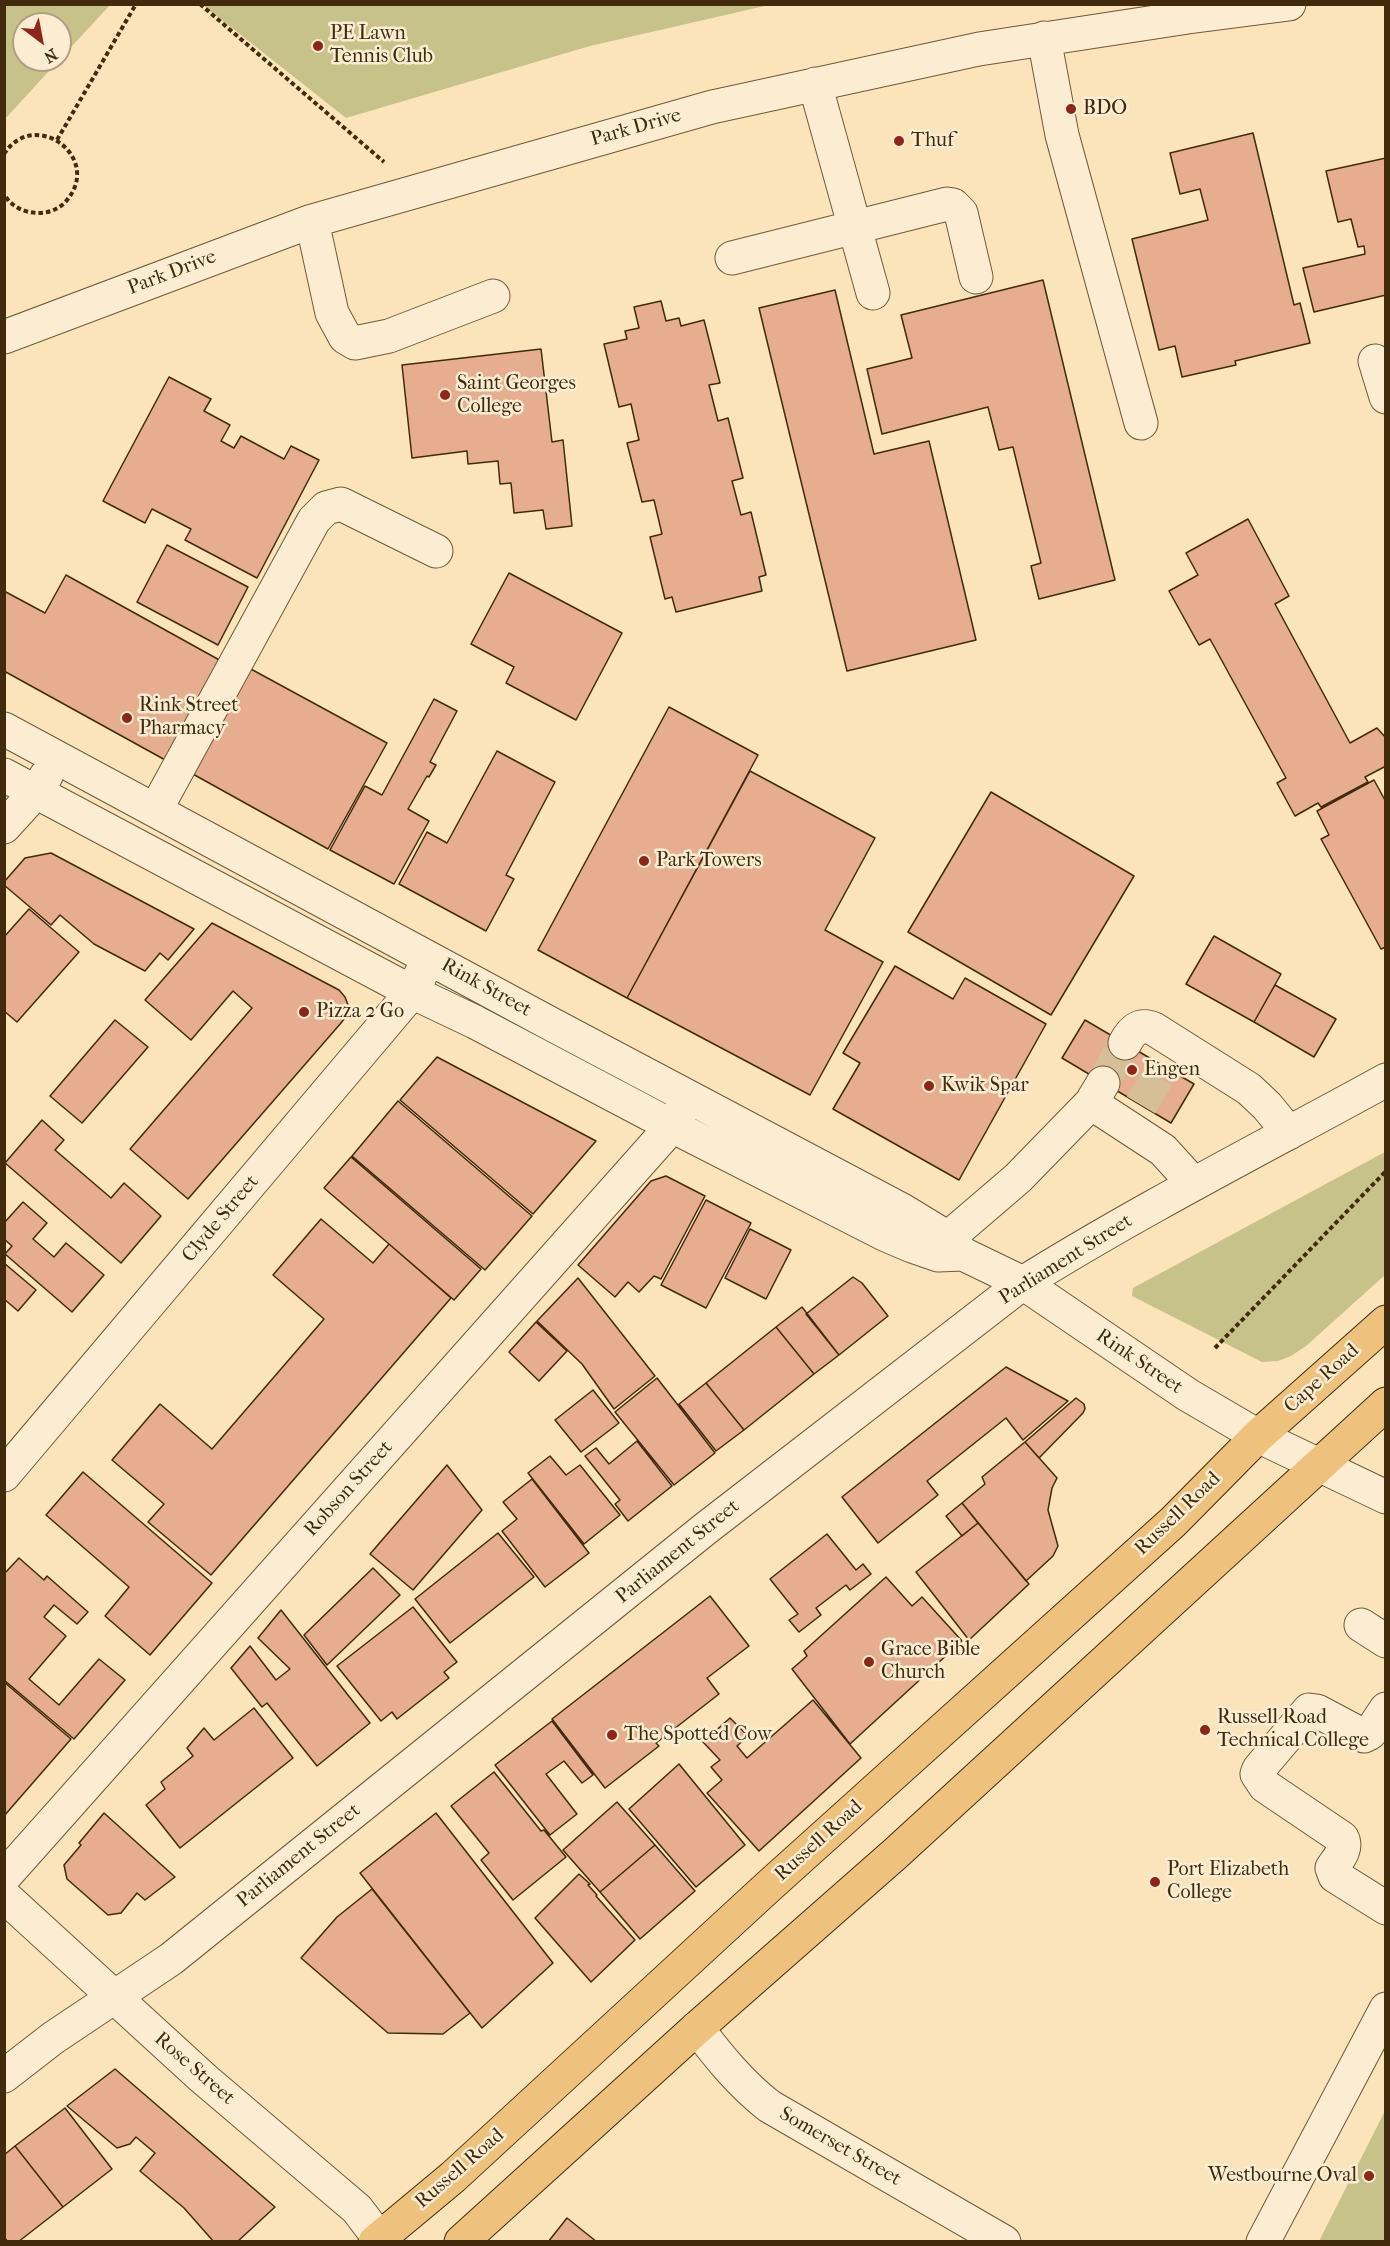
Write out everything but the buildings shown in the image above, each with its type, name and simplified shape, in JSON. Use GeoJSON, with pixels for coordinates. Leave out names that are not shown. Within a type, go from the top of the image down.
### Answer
{"type":"FeatureCollection","features":[{"type":"Feature","properties":{"kind":"main road","name":"Cape Road"},"geometry":{"type":"LineString","coordinates":[[1258,1436],[1386,1323]]}},
{"type":"Feature","properties":{"kind":"main road"},"geometry":{"type":"LineString","coordinates":[[461,2241],[697,2028],[895,1854],[1386,1404]]}},
{"type":"Feature","properties":{"kind":"main road","name":"Russell Road"},"geometry":{"type":"LineString","coordinates":[[379,2240],[453,2177],[778,1878],[1173,1522],[1258,1436]]}},
{"type":"Feature","properties":{"kind":"street","name":"Park Drive"},"geometry":{"type":"LineString","coordinates":[[4,337],[312,220],[712,107],[979,49],[1289,4]]}},
{"type":"Feature","properties":{"kind":"street"},"geometry":{"type":"LineString","coordinates":[[1044,38],[1062,135],[1141,423]]}},
{"type":"Feature","properties":{"kind":"street"},"geometry":{"type":"LineString","coordinates":[[815,84],[873,293]]}},
{"type":"Feature","properties":{"kind":"street"},"geometry":{"type":"LineString","coordinates":[[732,258],[947,204],[953,205],[961,213],[976,277]]}},
{"type":"Feature","properties":{"kind":"street"},"geometry":{"type":"LineString","coordinates":[[312,220],[332,313],[345,337],[355,343],[389,336],[493,296]]}},
{"type":"Feature","properties":{"kind":"street"},"geometry":{"type":"LineString","coordinates":[[1375,361],[1386,397]]}},
{"type":"Feature","properties":{"kind":"street"},"geometry":{"type":"LineString","coordinates":[[156,809],[314,520],[326,508],[341,504],[436,551]]}},
{"type":"Feature","properties":{"kind":"street","name":"Rink Street"},"geometry":{"type":"LineString","coordinates":[[4,729],[902,1210],[949,1249],[1023,1283],[1188,1395],[1258,1436],[1386,1497]]}},
{"type":"Feature","properties":{"kind":"street"},"geometry":{"type":"LineString","coordinates":[[4,827],[35,793],[59,757]]}},
{"type":"Feature","properties":{"kind":"street","name":"Rink Street"},"geometry":{"type":"LineString","coordinates":[[4,775],[412,992],[475,1022],[886,1235],[912,1246],[949,1249]]}},
{"type":"Feature","properties":{"kind":"street","name":"Clyde Street"},"geometry":{"type":"LineString","coordinates":[[4,1475],[412,992],[430,957]]}},
{"type":"Feature","properties":{"kind":"street"},"geometry":{"type":"LineString","coordinates":[[1125,1043],[1130,1033],[1145,1025],[1171,1054],[1249,1089],[1267,1106],[1289,1133]]}},
{"type":"Feature","properties":{"kind":"street","name":"Parliament Street"},"geometry":{"type":"LineString","coordinates":[[4,2076],[113,1997],[171,1959],[705,1529],[1023,1283],[1074,1251],[1193,1184],[1386,1080]]}},
{"type":"Feature","properties":{"kind":"street"},"geometry":{"type":"LineString","coordinates":[[949,1249],[1097,1093],[1138,1123],[1193,1184]]}},
{"type":"Feature","properties":{"kind":"street","name":"Robson Street"},"geometry":{"type":"LineString","coordinates":[[4,1877],[672,1126],[690,1098]]}},
{"type":"Feature","properties":{"kind":"street"},"geometry":{"type":"LineString","coordinates":[[1386,1709],[1370,1733],[1364,1736],[1317,1711],[1309,1710],[1257,1774],[1265,1786],[1342,1838],[1345,1842],[1344,1849],[1332,1868],[1332,1872],[1386,1908]]}},
{"type":"Feature","properties":{"kind":"street","name":"Rose Street"},"geometry":{"type":"LineString","coordinates":[[4,1896],[203,2078],[357,2209],[379,2240]]}},
{"type":"Feature","properties":{"kind":"street"},"geometry":{"type":"LineString","coordinates":[[1263,2241],[1386,2009]]}},
{"type":"Feature","properties":{"kind":"street","name":"Somerset Street"},"geometry":{"type":"LineString","coordinates":[[697,2028],[731,2072],[747,2089],[769,2106],[1004,2241]]}},
{"type":"Feature","properties":{"kind":"path"},"geometry":{"type":"LineString","coordinates":[[57,140],[136,4]]}},
{"type":"Feature","properties":{"kind":"path"},"geometry":{"type":"LineString","coordinates":[[200,4],[416,190]]}},
{"type":"Feature","properties":{"kind":"path"},"geometry":{"type":"LineString","coordinates":[[4,154],[18,140],[31,136],[44,136],[57,140],[67,147],[74,158],[77,170],[72,195],[53,211],[41,214],[28,212],[17,208],[4,195]]}},
{"type":"Feature","properties":{"kind":"path"},"geometry":{"type":"LineString","coordinates":[[1215,1348],[1386,1171]]}},
{"type":"Feature","properties":{"kind":"shaded area"},"geometry":{"type":"Polygon","coordinates":[[[5,4],[110,5],[72,46],[72,12],[12,12],[12,72],[48,72],[5,119],[5,4]]]}},
{"type":"Feature","properties":{"kind":"shaded area"},"geometry":{"type":"Polygon","coordinates":[[[203,5],[769,5],[590,46],[346,118],[203,5]]]}},
{"type":"Feature","properties":{"kind":"shaded area"},"geometry":{"type":"Polygon","coordinates":[[[1385,1152],[1385,1275],[1306,1346],[1291,1356],[1278,1361],[1262,1362],[1132,1296],[1133,1288],[1385,1152]]]}},
{"type":"Feature","properties":{"kind":"shaded area","name":"Westbourne Oval"},"geometry":{"type":"Polygon","coordinates":[[[1385,2111],[1385,2241],[1319,2241],[1385,2111]]]}},
{"type":"Feature","properties":{"kind":"tunnel"},"geometry":{"type":"LineString","coordinates":[[1103,1083],[1125,1043]]}},
{"type":"Feature","properties":{"kind":"tunnel"},"geometry":{"type":"LineString","coordinates":[[1141,1105],[1164,1066]]}},
{"type":"Feature","properties":{"kind":"place","name":"PE Lawn Tennis Club"},"geometry":{"type":"Point","coordinates":[318,46]}},
{"type":"Feature","properties":{"kind":"place","name":"BDO"},"geometry":{"type":"Point","coordinates":[1071,109]}},
{"type":"Feature","properties":{"kind":"place","name":"Thuf"},"geometry":{"type":"Point","coordinates":[899,141]}},
{"type":"Feature","properties":{"kind":"place","name":"Saint Georges College"},"geometry":{"type":"Point","coordinates":[445,395]}},
{"type":"Feature","properties":{"kind":"place","name":"Rink Street Pharmacy"},"geometry":{"type":"Point","coordinates":[127,718]}},
{"type":"Feature","properties":{"kind":"place","name":"Park Towers"},"geometry":{"type":"Point","coordinates":[644,861]}},
{"type":"Feature","properties":{"kind":"place","name":"Pizza 2 Go"},"geometry":{"type":"Point","coordinates":[304,1012]}},
{"type":"Feature","properties":{"kind":"place","name":"Engen"},"geometry":{"type":"Point","coordinates":[1132,1070]}},
{"type":"Feature","properties":{"kind":"place","name":"Kwik Spar"},"geometry":{"type":"Point","coordinates":[929,1086]}},
{"type":"Feature","properties":{"kind":"place","name":"Grace Bible Church"},"geometry":{"type":"Point","coordinates":[869,1662]}},
{"type":"Feature","properties":{"kind":"place","name":"Russell Road Technical College"},"geometry":{"type":"Point","coordinates":[1205,1730]}},
{"type":"Feature","properties":{"kind":"place","name":"The Spotted Cow"},"geometry":{"type":"Point","coordinates":[612,1735]}},
{"type":"Feature","properties":{"kind":"place","name":"Port Elizabeth College"},"geometry":{"type":"Point","coordinates":[1155,1882]}},
{"type":"Feature","properties":{"kind":"place","name":"Westbourne Oval"},"geometry":{"type":"Point","coordinates":[1369,2176]}}]}
